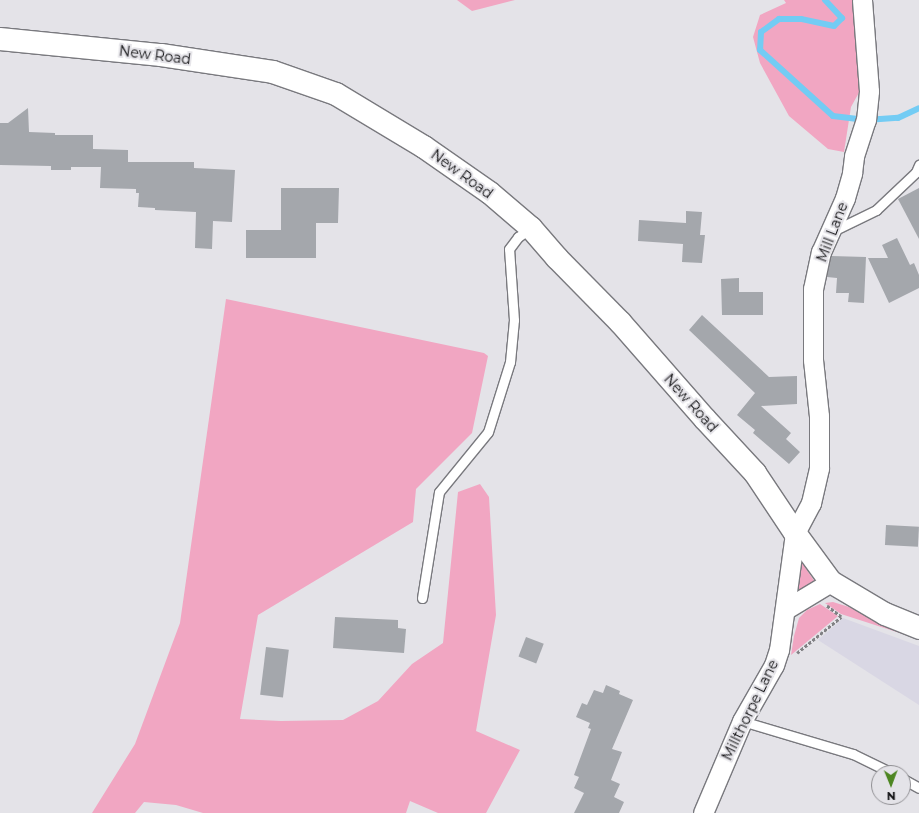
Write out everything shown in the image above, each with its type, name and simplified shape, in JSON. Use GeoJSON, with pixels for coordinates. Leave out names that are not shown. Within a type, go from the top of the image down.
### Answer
{"type":"FeatureCollection","features":[{"type":"Feature","properties":{"kind":"main road","name":"New Road"},"geometry":{"type":"LineString","coordinates":[[0,39],[161,55],[273,72],[336,94],[424,147],[490,193],[531,228],[557,258],[620,322],[705,419],[755,473],[795,533],[831,582]]}},
{"type":"Feature","properties":{"kind":"main road"},"geometry":{"type":"LineString","coordinates":[[831,582],[884,614],[919,628]]}},
{"type":"Feature","properties":{"kind":"street","name":"Mill Lane"},"geometry":{"type":"LineString","coordinates":[[795,533],[811,503],[819,468],[820,416],[813,360],[813,289],[821,252],[845,198],[852,174],[854,156],[866,120],[869,91],[862,0]]}},
{"type":"Feature","properties":{"kind":"street","name":"Millthorpe Lane"},"geometry":{"type":"LineString","coordinates":[[703,813],[742,721],[774,664],[779,650],[786,609],[795,533]]}},
{"type":"Feature","properties":{"kind":"street"},"geometry":{"type":"LineString","coordinates":[[786,609],[831,582]]}},
{"type":"Feature","properties":{"kind":"lane"},"geometry":{"type":"LineString","coordinates":[[830,232],[876,210],[916,172],[919,165]]}},
{"type":"Feature","properties":{"kind":"lane"},"geometry":{"type":"LineString","coordinates":[[422,598],[439,492],[488,432],[510,362],[514,320],[510,249],[518,237],[531,228]]}},
{"type":"Feature","properties":{"kind":"lane"},"geometry":{"type":"LineString","coordinates":[[742,721],[853,754],[876,765]]}},
{"type":"Feature","properties":{"kind":"path"},"geometry":{"type":"LineString","coordinates":[[774,664],[791,658],[841,617],[811,593]]}},
{"type":"Feature","properties":{"kind":"shaded area"},"geometry":{"type":"Polygon","coordinates":[[[457,0],[515,0],[472,11],[457,0]]]}},
{"type":"Feature","properties":{"kind":"shaded area"},"geometry":{"type":"Polygon","coordinates":[[[784,0],[855,0],[862,87],[851,107],[844,152],[828,149],[789,116],[760,63],[753,37],[760,15],[786,3],[784,0]]]}},
{"type":"Feature","properties":{"kind":"shaded area"},"geometry":{"type":"Polygon","coordinates":[[[226,299],[484,353],[488,356],[472,433],[416,489],[413,522],[258,615],[240,719],[281,721],[343,720],[378,701],[412,664],[443,643],[458,492],[480,484],[489,497],[496,615],[476,731],[520,750],[486,813],[438,813],[410,801],[406,813],[203,813],[176,805],[144,802],[135,813],[92,813],[135,744],[180,623],[226,299]]]}},
{"type":"Feature","properties":{"kind":"shaded area"},"geometry":{"type":"Polygon","coordinates":[[[798,557],[815,582],[793,597],[798,557]]]}},
{"type":"Feature","properties":{"kind":"shaded area"},"geometry":{"type":"Polygon","coordinates":[[[833,602],[849,607],[906,635],[841,614],[825,603],[833,602]]]}},
{"type":"Feature","properties":{"kind":"shaded area"},"geometry":{"type":"Polygon","coordinates":[[[820,604],[838,616],[791,655],[799,618],[807,610],[820,604]]]}},
{"type":"Feature","properties":{"kind":"shaded area"},"geometry":{"type":"Polygon","coordinates":[[[843,618],[919,646],[919,705],[818,640],[843,618]]]}},
{"type":"Feature","properties":{"kind":"building"},"geometry":{"type":"Polygon","coordinates":[[[28,108],[29,132],[55,133],[55,135],[93,135],[93,149],[128,150],[128,162],[194,162],[194,168],[235,170],[232,222],[213,221],[212,249],[195,248],[196,212],[155,210],[155,208],[138,207],[139,193],[136,193],[136,189],[100,188],[101,167],[71,167],[71,170],[51,170],[51,166],[0,165],[0,123],[8,123],[28,108]]]}},
{"type":"Feature","properties":{"kind":"building"},"geometry":{"type":"Polygon","coordinates":[[[281,188],[339,188],[338,223],[316,223],[316,258],[246,258],[246,230],[281,230],[281,188]]]}},
{"type":"Feature","properties":{"kind":"building"},"geometry":{"type":"Polygon","coordinates":[[[919,188],[919,239],[898,199],[919,188]]]}},
{"type":"Feature","properties":{"kind":"building"},"geometry":{"type":"Polygon","coordinates":[[[686,211],[702,212],[700,235],[705,235],[702,263],[682,262],[683,244],[638,241],[639,220],[686,223],[686,211]]]}},
{"type":"Feature","properties":{"kind":"building"},"geometry":{"type":"Polygon","coordinates":[[[897,238],[910,265],[914,263],[919,275],[919,288],[889,303],[868,258],[888,258],[882,245],[897,238]]]}},
{"type":"Feature","properties":{"kind":"building"},"geometry":{"type":"Polygon","coordinates":[[[831,256],[866,257],[864,303],[848,302],[849,293],[836,293],[837,278],[827,277],[831,256]]]}},
{"type":"Feature","properties":{"kind":"building"},"geometry":{"type":"Polygon","coordinates":[[[739,278],[739,292],[763,292],[763,315],[722,315],[721,279],[739,278]]]}},
{"type":"Feature","properties":{"kind":"building"},"geometry":{"type":"Polygon","coordinates":[[[702,315],[769,377],[797,376],[797,404],[761,406],[791,433],[786,439],[800,452],[789,464],[753,433],[755,430],[737,415],[755,393],[689,330],[702,315]]]}},
{"type":"Feature","properties":{"kind":"building"},"geometry":{"type":"Polygon","coordinates":[[[886,525],[919,527],[918,547],[885,545],[886,525]]]}},
{"type":"Feature","properties":{"kind":"building"},"geometry":{"type":"Polygon","coordinates":[[[335,617],[398,620],[398,628],[406,629],[404,653],[333,648],[335,617]]]}},
{"type":"Feature","properties":{"kind":"building"},"geometry":{"type":"Polygon","coordinates":[[[526,637],[544,644],[536,663],[518,657],[526,637]]]}},
{"type":"Feature","properties":{"kind":"building"},"geometry":{"type":"Polygon","coordinates":[[[266,647],[289,650],[283,697],[260,695],[266,647]]]}},
{"type":"Feature","properties":{"kind":"building"},"geometry":{"type":"Polygon","coordinates":[[[606,685],[620,691],[619,694],[633,700],[612,749],[622,752],[611,780],[620,784],[614,797],[624,802],[619,813],[574,813],[584,793],[574,788],[579,777],[574,775],[591,729],[588,728],[590,723],[576,717],[582,703],[587,705],[594,690],[603,693],[606,685]]]}},
{"type":"Feature","properties":{"kind":"waterway"},"geometry":{"type":"LineString","coordinates":[[825,0],[842,18],[834,26],[801,19],[779,19],[761,32],[760,50],[833,116],[866,120],[898,118],[919,108]]}}]}
